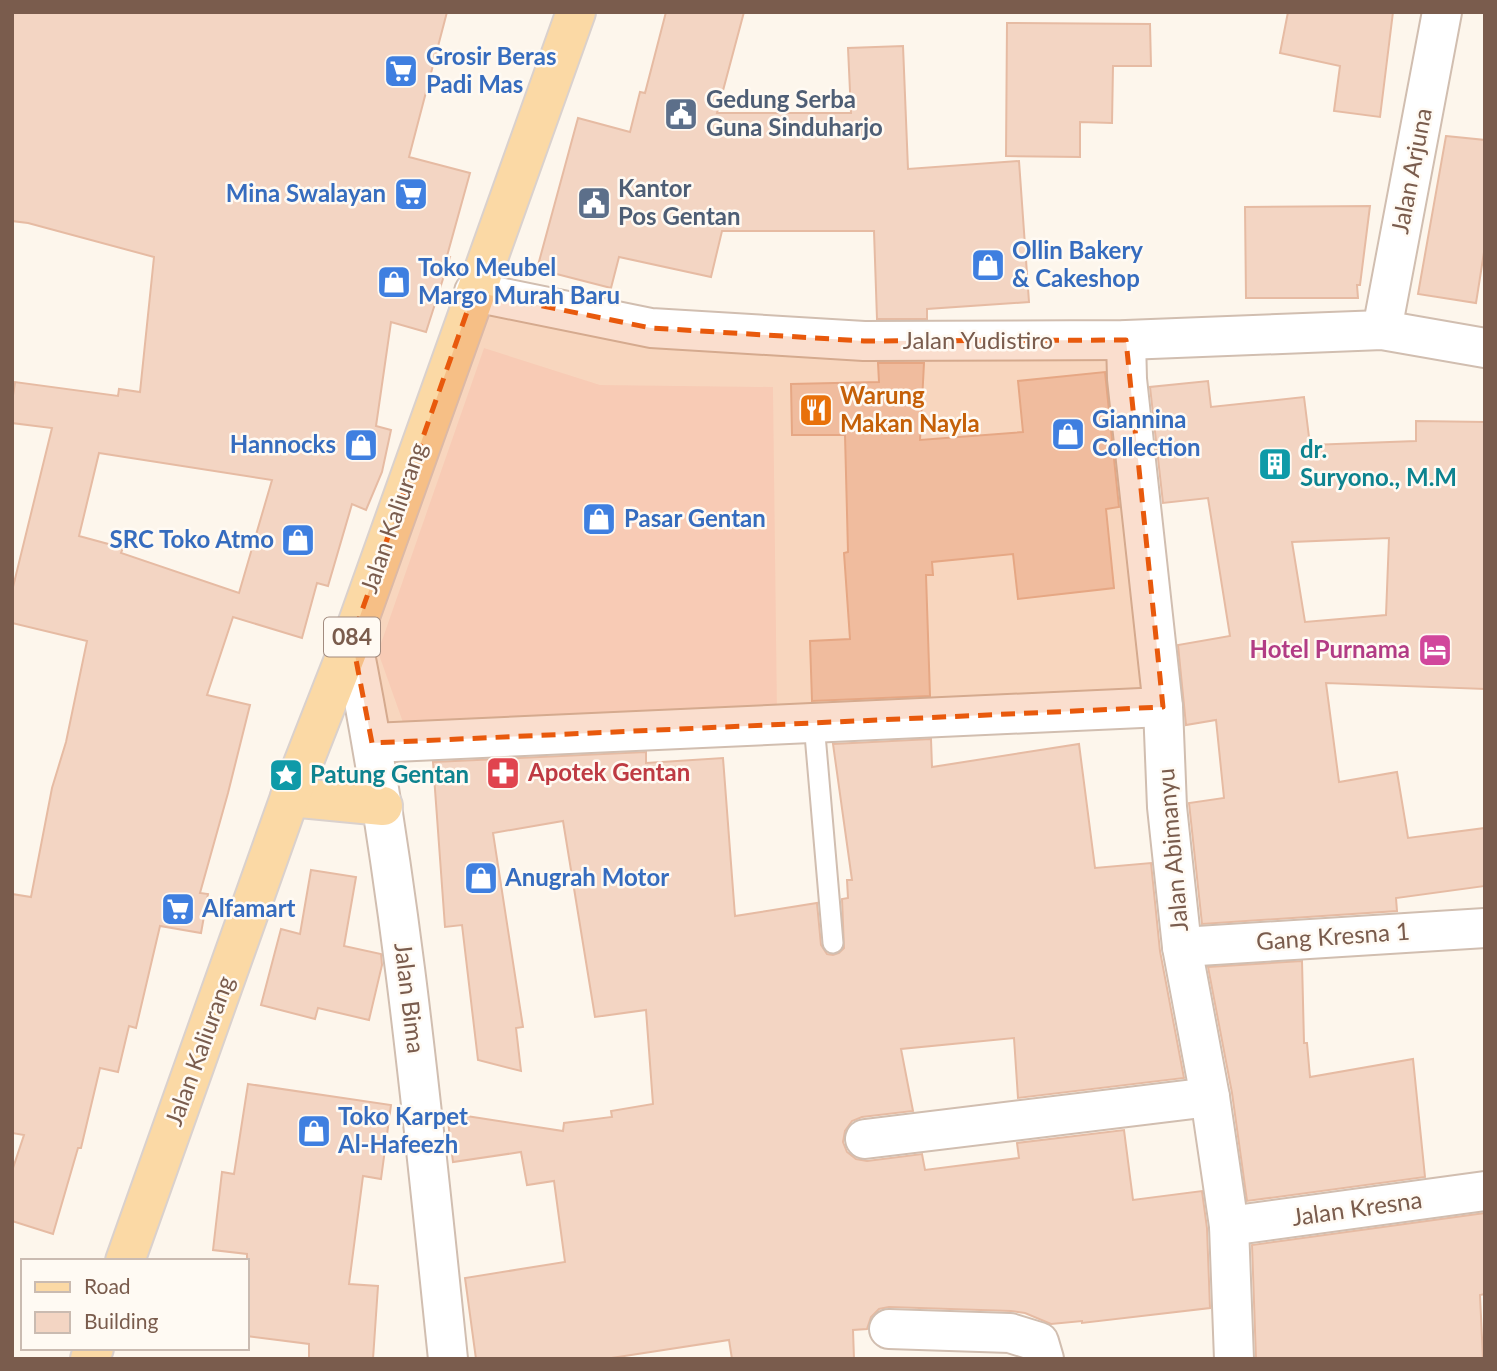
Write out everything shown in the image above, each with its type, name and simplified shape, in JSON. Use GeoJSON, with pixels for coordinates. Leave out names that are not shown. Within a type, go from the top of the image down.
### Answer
{"type":"FeatureCollection","features":[{"type":"Feature","properties":{"kind":"main road","name":"Jalan Kaliurang"},"geometry":{"type":"LineString","coordinates":[[126,1259],[290,797],[352,639],[576,12]]}},
{"type":"Feature","properties":{"kind":"main road"},"geometry":{"type":"LineString","coordinates":[[290,797],[383,806]]}},
{"type":"Feature","properties":{"kind":"street","name":"Jalan Arjuna"},"geometry":{"type":"LineString","coordinates":[[1382,330],[1442,12]]}},
{"type":"Feature","properties":{"kind":"street","name":"Jalan Yudistiro"},"geometry":{"type":"LineString","coordinates":[[474,292],[651,328],[864,341],[1126,340],[1382,330],[1485,348]]}},
{"type":"Feature","properties":{"kind":"street","name":"Jalan Abimanyu"},"geometry":{"type":"LineString","coordinates":[[1126,340],[1126,379],[1163,707],[1167,807],[1182,947],[1210,1097],[1229,1226],[1234,1359]]}},
{"type":"Feature","properties":{"kind":"street","name":"Jalan Bima"},"geometry":{"type":"LineString","coordinates":[[352,639],[383,806],[415,1044],[448,1359]]}},
{"type":"Feature","properties":{"kind":"street"},"geometry":{"type":"LineString","coordinates":[[373,743],[1163,707]]}},
{"type":"Feature","properties":{"kind":"street","name":"Gang Kresna 1"},"geometry":{"type":"LineString","coordinates":[[1182,947],[1485,928]]}},
{"type":"Feature","properties":{"kind":"street"},"geometry":{"type":"LineString","coordinates":[[865,1139],[1210,1097]]}},
{"type":"Feature","properties":{"kind":"street","name":"Jalan Kresna"},"geometry":{"type":"LineString","coordinates":[[1229,1226],[1485,1191]]}},
{"type":"Feature","properties":{"kind":"street"},"geometry":{"type":"LineString","coordinates":[[888,1329],[1010,1333],[1039,1342],[1044,1359]]}},
{"type":"Feature","properties":{"kind":"lane"},"geometry":{"type":"LineString","coordinates":[[814,723],[832,943]]}},
{"type":"Feature","properties":{"kind":"highlighted area"},"geometry":{"type":"Polygon","coordinates":[[[474,292],[651,328],[864,341],[1126,340],[1163,707],[372,743],[352,639],[474,292]]]}},
{"type":"Feature","properties":{"kind":"shaded area","name":"Pasar Gentan"},"geometry":{"type":"Polygon","coordinates":[[[484,348],[600,385],[773,387],[777,711],[405,728],[378,652],[484,348]]]}},
{"type":"Feature","properties":{"kind":"building"},"geometry":{"type":"Polygon","coordinates":[[[12,12],[447,12],[409,157],[470,173],[447,256],[450,257],[426,332],[391,322],[376,426],[391,430],[382,472],[366,510],[352,504],[328,586],[317,583],[302,638],[233,617],[207,695],[250,705],[200,893],[208,894],[201,933],[160,926],[136,1028],[129,1026],[118,1072],[100,1068],[81,1148],[78,1148],[53,1234],[12,1221],[12,1171],[24,1135],[12,1133],[12,894],[31,897],[52,788],[66,742],[87,641],[12,623],[12,591],[52,428],[12,423],[12,402],[15,382],[118,396],[119,389],[140,392],[154,257],[12,221],[12,12]],[[99,453],[79,536],[123,548],[121,553],[239,593],[272,480],[99,453]]]}},
{"type":"Feature","properties":{"kind":"building"},"geometry":{"type":"Polygon","coordinates":[[[666,12],[744,12],[717,113],[851,113],[848,48],[903,46],[908,169],[1019,161],[1029,302],[927,309],[927,319],[877,319],[874,231],[722,231],[711,277],[619,257],[611,288],[537,269],[578,118],[630,132],[640,92],[645,93],[666,12]]]}},
{"type":"Feature","properties":{"kind":"building"},"geometry":{"type":"Polygon","coordinates":[[[1288,12],[1393,12],[1380,117],[1334,111],[1340,66],[1280,53],[1288,12]]]}},
{"type":"Feature","properties":{"kind":"building"},"geometry":{"type":"Polygon","coordinates":[[[1007,23],[1150,24],[1151,66],[1113,66],[1112,123],[1080,122],[1080,157],[1006,156],[1007,23]]]}},
{"type":"Feature","properties":{"kind":"building"},"geometry":{"type":"Polygon","coordinates":[[[1446,136],[1485,140],[1485,246],[1476,303],[1418,294],[1446,136]]]}},
{"type":"Feature","properties":{"kind":"building"},"geometry":{"type":"Polygon","coordinates":[[[1370,206],[1360,285],[1357,285],[1358,298],[1246,298],[1245,207],[1370,206]]]}},
{"type":"Feature","properties":{"kind":"building"},"geometry":{"type":"Polygon","coordinates":[[[878,363],[924,363],[920,440],[1023,432],[1018,381],[1105,372],[1119,507],[1106,509],[1114,588],[1018,599],[1013,554],[932,562],[933,575],[926,575],[930,696],[812,701],[810,641],[850,639],[844,553],[848,552],[845,435],[792,435],[791,384],[879,382],[878,363]]]}},
{"type":"Feature","properties":{"kind":"building"},"geometry":{"type":"Polygon","coordinates":[[[1208,381],[1211,407],[1304,397],[1310,445],[1416,441],[1416,421],[1485,422],[1485,689],[1326,683],[1339,782],[1397,772],[1408,838],[1485,828],[1485,886],[1396,898],[1397,911],[1202,924],[1189,803],[1224,798],[1216,720],[1186,725],[1178,645],[1230,636],[1208,498],[1163,503],[1150,387],[1208,381]],[[1389,538],[1292,542],[1305,622],[1386,615],[1389,538]]]}},
{"type":"Feature","properties":{"kind":"building"},"geometry":{"type":"Polygon","coordinates":[[[931,739],[932,767],[1079,744],[1095,868],[1151,863],[1160,951],[1184,1078],[1018,1098],[1014,1038],[901,1049],[913,1111],[862,1117],[852,1121],[845,1131],[843,1142],[847,1152],[856,1159],[867,1161],[922,1154],[925,1170],[1019,1158],[1017,1143],[1124,1130],[1133,1200],[1202,1191],[1207,1228],[1210,1308],[1082,1323],[1051,1324],[1025,1313],[1011,1311],[889,1307],[879,1309],[871,1317],[867,1329],[853,1330],[854,1359],[732,1359],[729,1340],[605,1359],[476,1359],[465,1278],[565,1262],[554,1181],[527,1185],[521,1152],[453,1162],[447,1113],[563,1131],[564,1123],[612,1117],[611,1111],[653,1104],[646,1010],[595,1017],[563,821],[493,833],[523,1027],[516,1028],[521,1071],[478,1060],[462,925],[445,927],[433,762],[646,752],[646,763],[723,758],[735,916],[817,903],[821,945],[827,954],[833,955],[844,948],[842,899],[848,898],[847,880],[852,880],[833,744],[931,739]]]}},
{"type":"Feature","properties":{"kind":"building"},"geometry":{"type":"Polygon","coordinates":[[[311,870],[356,877],[344,946],[381,954],[382,965],[369,1020],[318,1008],[315,1019],[261,1005],[281,929],[300,934],[311,870]]]}},
{"type":"Feature","properties":{"kind":"building"},"geometry":{"type":"Polygon","coordinates":[[[1302,961],[1304,1043],[1307,1043],[1310,1077],[1413,1059],[1425,1177],[1247,1201],[1232,1093],[1208,967],[1302,961]]]}},
{"type":"Feature","properties":{"kind":"building"},"geometry":{"type":"Polygon","coordinates":[[[248,1084],[391,1105],[381,1179],[363,1176],[349,1284],[378,1286],[373,1359],[309,1359],[309,1344],[248,1336],[247,1254],[213,1250],[222,1172],[234,1174],[248,1084]]]}},
{"type":"Feature","properties":{"kind":"building"},"geometry":{"type":"Polygon","coordinates":[[[1485,1213],[1485,1294],[1480,1295],[1483,1359],[1256,1359],[1252,1245],[1485,1213]]]}},
{"type":"Feature","properties":{"kind":"place","name":"Grosir Beras Padi Mas"},"geometry":{"type":"Point","coordinates":[401,71]}},
{"type":"Feature","properties":{"kind":"place","name":"Gedung Serba Guna Sinduharjo"},"geometry":{"type":"Point","coordinates":[681,114]}},
{"type":"Feature","properties":{"kind":"place","name":"Mina Swalayan"},"geometry":{"type":"Point","coordinates":[411,194]}},
{"type":"Feature","properties":{"kind":"place","name":"Kantor Pos Gentan"},"geometry":{"type":"Point","coordinates":[594,203]}},
{"type":"Feature","properties":{"kind":"place","name":"Ollin Bakery & Cakeshop"},"geometry":{"type":"Point","coordinates":[988,265]}},
{"type":"Feature","properties":{"kind":"place","name":"Toko Meubel Margo Murah Baru"},"geometry":{"type":"Point","coordinates":[394,282]}},
{"type":"Feature","properties":{"kind":"place","name":"Warung Makan Nayla"},"geometry":{"type":"Point","coordinates":[816,410]}},
{"type":"Feature","properties":{"kind":"place","name":"Giannina Collection"},"geometry":{"type":"Point","coordinates":[1068,434]}},
{"type":"Feature","properties":{"kind":"place","name":"Hannocks"},"geometry":{"type":"Point","coordinates":[361,445]}},
{"type":"Feature","properties":{"kind":"place","name":"dr. Suryono., M.M"},"geometry":{"type":"Point","coordinates":[1275,464]}},
{"type":"Feature","properties":{"kind":"place","name":"Pasar Gentan"},"geometry":{"type":"Point","coordinates":[599,519]}},
{"type":"Feature","properties":{"kind":"place","name":"SRC Toko Atmo"},"geometry":{"type":"Point","coordinates":[298,540]}},
{"type":"Feature","properties":{"kind":"place","name":"Hotel Purnama"},"geometry":{"type":"Point","coordinates":[1435,650]}},
{"type":"Feature","properties":{"kind":"place","name":"Apotek Gentan"},"geometry":{"type":"Point","coordinates":[503,773]}},
{"type":"Feature","properties":{"kind":"place","name":"Patung Gentan"},"geometry":{"type":"Point","coordinates":[286,775]}},
{"type":"Feature","properties":{"kind":"place","name":"Anugrah Motor"},"geometry":{"type":"Point","coordinates":[481,878]}},
{"type":"Feature","properties":{"kind":"place","name":"Alfamart"},"geometry":{"type":"Point","coordinates":[178,909]}},
{"type":"Feature","properties":{"kind":"place","name":"Toko Karpet Al-Hafeezh"},"geometry":{"type":"Point","coordinates":[314,1131]}}]}
